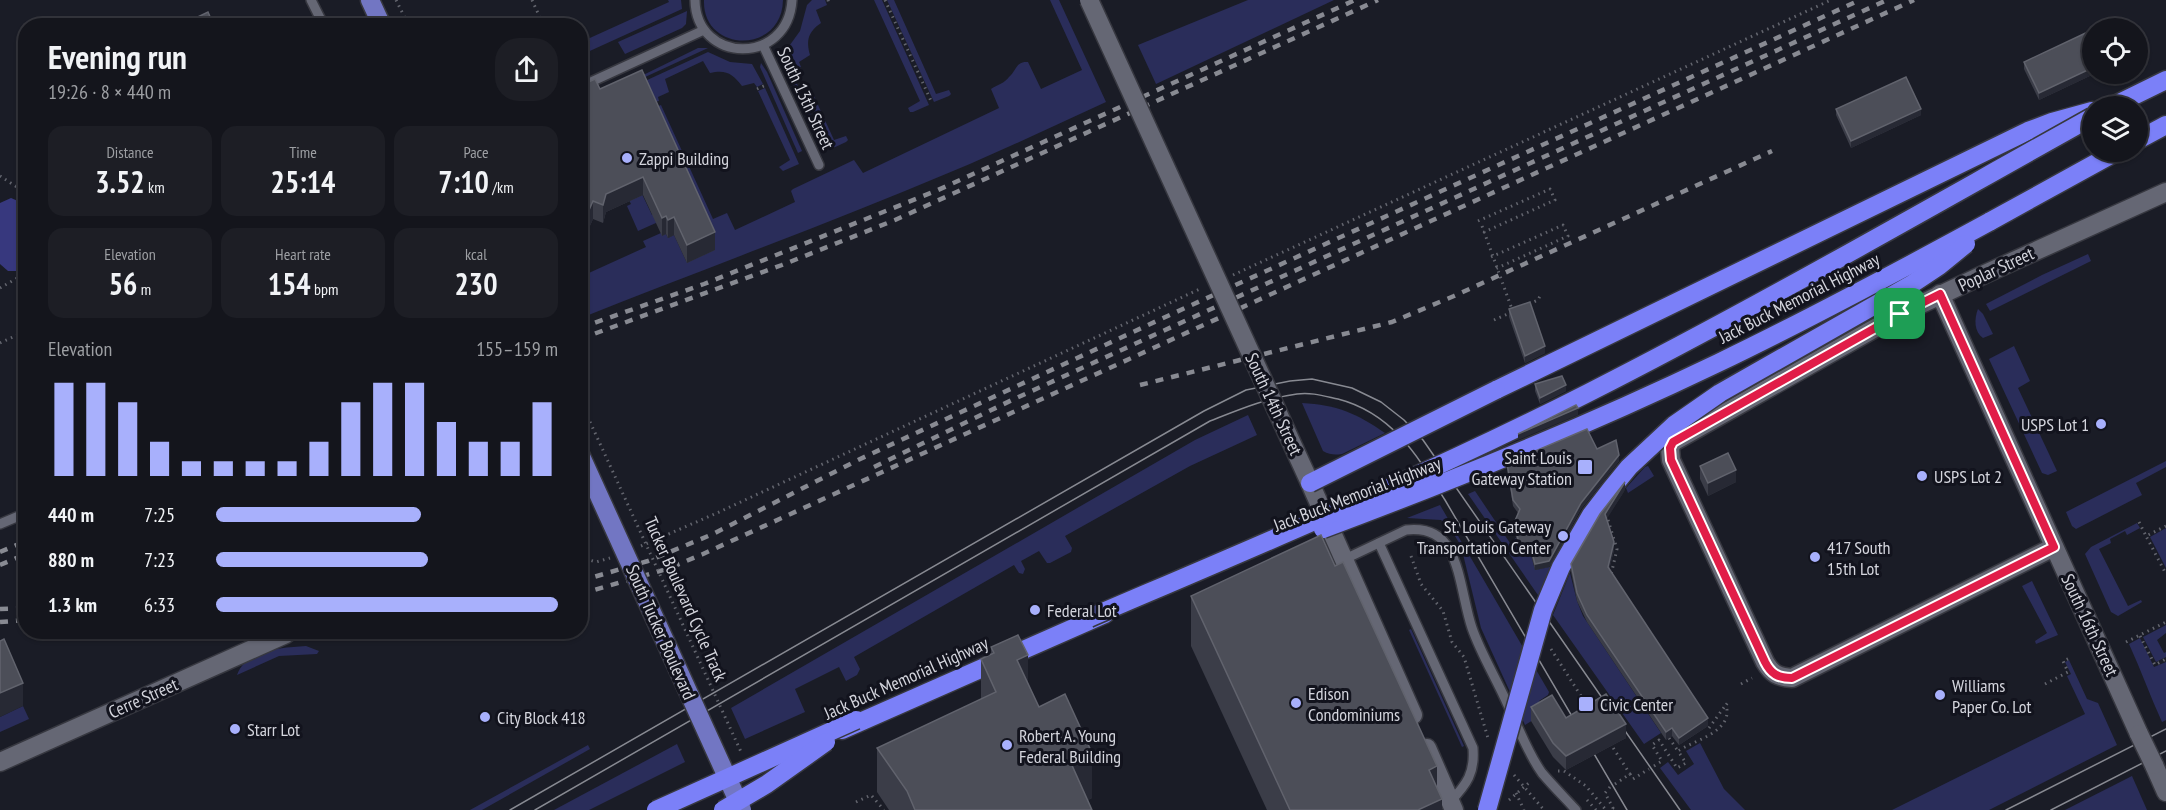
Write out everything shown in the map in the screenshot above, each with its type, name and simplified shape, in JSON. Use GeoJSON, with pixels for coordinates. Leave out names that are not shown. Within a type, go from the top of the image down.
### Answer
{"type":"FeatureCollection","features":[{"type":"Feature","properties":{"kind":"highway"},"geometry":{"type":"LineString","coordinates":[[2133,96],[2166,80]]}},
{"type":"Feature","properties":{"kind":"highway"},"geometry":{"type":"LineString","coordinates":[[1310,483],[2028,131],[2082,114]]}},
{"type":"Feature","properties":{"kind":"highway","name":"Jack Buck Memorial Highway"},"geometry":{"type":"LineString","coordinates":[[656,810],[856,720],[1408,480],[1528,422],[1745,310],[2082,123]]}},
{"type":"Feature","properties":{"kind":"highway"},"geometry":{"type":"LineString","coordinates":[[2148,135],[2166,125]]}},
{"type":"Feature","properties":{"kind":"highway","name":"Jack Buck Memorial Highway"},"geometry":{"type":"LineString","coordinates":[[662,810],[1101,616],[1452,480],[1645,397],[1819,314],[2098,162]]}},
{"type":"Feature","properties":{"kind":"highway"},"geometry":{"type":"LineString","coordinates":[[1487,810],[1532,647],[1551,588],[1591,515],[1629,467],[1674,425],[1720,393],[1912,284],[1939,266],[1989,222]]}},
{"type":"Feature","properties":{"kind":"highway"},"geometry":{"type":"LineString","coordinates":[[723,810],[767,784],[856,720]]}},
{"type":"Feature","properties":{"kind":"highway"},"geometry":{"type":"LineString","coordinates":[[708,810],[754,780],[780,758]]}},
{"type":"Feature","properties":{"kind":"main road"},"geometry":{"type":"LineString","coordinates":[[370,0],[378,18]]}},
{"type":"Feature","properties":{"kind":"main road","name":"South Tucker Boulevard"},"geometry":{"type":"LineString","coordinates":[[588,472],[742,810]]}},
{"type":"Feature","properties":{"kind":"street","name":"South 14th Street"},"geometry":{"type":"LineString","coordinates":[[1089,0],[1345,559],[1452,806]]}},
{"type":"Feature","properties":{"kind":"street","name":"Poplar Street"},"geometry":{"type":"LineString","coordinates":[[2054,547],[1792,678],[1782,678],[1774,674],[1765,662],[1671,460],[1670,448],[1673,442],[1900,314],[2166,192]]}},
{"type":"Feature","properties":{"kind":"street","name":"South 16th Street"},"geometry":{"type":"LineString","coordinates":[[1940,294],[2166,792]]}},
{"type":"Feature","properties":{"kind":"street","name":"Cerre Street"},"geometry":{"type":"LineString","coordinates":[[0,762],[275,639]]}},
{"type":"Feature","properties":{"kind":"lane"},"geometry":{"type":"LineString","coordinates":[[311,0],[320,18]]}},
{"type":"Feature","properties":{"kind":"lane"},"geometry":{"type":"LineString","coordinates":[[695,0],[698,17],[704,30],[724,46],[744,49],[763,45],[772,40],[785,27],[792,0]]}},
{"type":"Feature","properties":{"kind":"lane"},"geometry":{"type":"LineString","coordinates":[[588,83],[704,30]]}},
{"type":"Feature","properties":{"kind":"lane","name":"South 13th Street"},"geometry":{"type":"LineString","coordinates":[[763,45],[819,165]]}},
{"type":"Feature","properties":{"kind":"lane"},"geometry":{"type":"LineString","coordinates":[[0,524],[18,516]]}},
{"type":"Feature","properties":{"kind":"lane"},"geometry":{"type":"LineString","coordinates":[[1345,559],[1406,530],[1417,528],[1436,534],[1449,548],[1473,631],[1529,749],[1541,771],[1576,810]]}},
{"type":"Feature","properties":{"kind":"lane"},"geometry":{"type":"LineString","coordinates":[[1379,543],[1473,748],[1471,775],[1452,806]]}},
{"type":"Feature","properties":{"kind":"path"},"geometry":{"type":"LineString","coordinates":[[396,0],[405,18]]}},
{"type":"Feature","properties":{"kind":"path"},"geometry":{"type":"LineString","coordinates":[[532,0],[540,18]]}},
{"type":"Feature","properties":{"kind":"path"},"geometry":{"type":"LineString","coordinates":[[885,0],[932,103]]}},
{"type":"Feature","properties":{"kind":"path"},"geometry":{"type":"LineString","coordinates":[[795,72],[802,69]]}},
{"type":"Feature","properties":{"kind":"path"},"geometry":{"type":"LineString","coordinates":[[757,89],[766,85]]}},
{"type":"Feature","properties":{"kind":"path"},"geometry":{"type":"LineString","coordinates":[[0,176],[18,188]]}},
{"type":"Feature","properties":{"kind":"path"},"geometry":{"type":"LineString","coordinates":[[1478,221],[1550,189],[1555,200],[1482,233]]}},
{"type":"Feature","properties":{"kind":"path"},"geometry":{"type":"LineString","coordinates":[[1491,257],[1563,225],[1568,236],[1495,269]]}},
{"type":"Feature","properties":{"kind":"path"},"geometry":{"type":"LineString","coordinates":[[1482,226],[1516,321]]}},
{"type":"Feature","properties":{"kind":"path"},"geometry":{"type":"LineString","coordinates":[[1560,232],[1565,230]]}},
{"type":"Feature","properties":{"kind":"path"},"geometry":{"type":"LineString","coordinates":[[0,288],[18,278]]}},
{"type":"Feature","properties":{"kind":"path"},"geometry":{"type":"LineString","coordinates":[[1527,305],[1538,300],[1541,294]]}},
{"type":"Feature","properties":{"kind":"path"},"geometry":{"type":"LineString","coordinates":[[1494,320],[1519,309]]}},
{"type":"Feature","properties":{"kind":"path"},"geometry":{"type":"LineString","coordinates":[[0,343],[18,335]]}},
{"type":"Feature","properties":{"kind":"path","name":"Tucker Boulevard Cycle Track"},"geometry":{"type":"LineString","coordinates":[[588,417],[743,756]]}},
{"type":"Feature","properties":{"kind":"path"},"geometry":{"type":"LineString","coordinates":[[1608,516],[1617,554],[1609,580]]}},
{"type":"Feature","properties":{"kind":"path"},"geometry":{"type":"LineString","coordinates":[[2139,522],[2166,574]]}},
{"type":"Feature","properties":{"kind":"path"},"geometry":{"type":"LineString","coordinates":[[2146,536],[2166,526]]}},
{"type":"Feature","properties":{"kind":"path"},"geometry":{"type":"LineString","coordinates":[[1411,556],[1420,584],[1443,610],[1452,642],[1464,657],[1489,741]]}},
{"type":"Feature","properties":{"kind":"path"},"geometry":{"type":"LineString","coordinates":[[2126,642],[2166,622]]}},
{"type":"Feature","properties":{"kind":"path"},"geometry":{"type":"LineString","coordinates":[[2140,636],[2155,665],[2166,659]]}},
{"type":"Feature","properties":{"kind":"path"},"geometry":{"type":"LineString","coordinates":[[1547,643],[1589,709]]}},
{"type":"Feature","properties":{"kind":"path"},"geometry":{"type":"LineString","coordinates":[[2045,684],[2068,672],[2063,661],[2072,657]]}},
{"type":"Feature","properties":{"kind":"path"},"geometry":{"type":"LineString","coordinates":[[1741,684],[1752,678]]}},
{"type":"Feature","properties":{"kind":"path"},"geometry":{"type":"LineString","coordinates":[[1709,728],[1729,701]]}},
{"type":"Feature","properties":{"kind":"path"},"geometry":{"type":"LineString","coordinates":[[1678,751],[1720,727],[1727,714],[1726,705]]}},
{"type":"Feature","properties":{"kind":"path"},"geometry":{"type":"LineString","coordinates":[[1607,738],[1633,779],[1649,769]]}},
{"type":"Feature","properties":{"kind":"path"},"geometry":{"type":"LineString","coordinates":[[1654,766],[1662,761],[1652,745],[1659,740],[1677,768],[1686,763],[1669,738]]}},
{"type":"Feature","properties":{"kind":"path"},"geometry":{"type":"LineString","coordinates":[[1509,770],[1544,810]]}},
{"type":"Feature","properties":{"kind":"path"},"geometry":{"type":"LineString","coordinates":[[1558,772],[1564,771],[1584,784],[1608,810],[1613,808],[1605,793],[1610,787]]}},
{"type":"Feature","properties":{"kind":"path"},"geometry":{"type":"LineString","coordinates":[[1615,784],[1630,774]]}},
{"type":"Feature","properties":{"kind":"path"},"geometry":{"type":"LineString","coordinates":[[1508,801],[1533,779]]}},
{"type":"Feature","properties":{"kind":"path"},"geometry":{"type":"LineString","coordinates":[[1516,793],[1524,810]]}},
{"type":"Feature","properties":{"kind":"path"},"geometry":{"type":"LineString","coordinates":[[856,802],[871,795],[884,810]]}},
{"type":"Feature","properties":{"kind":"shaded area"},"geometry":{"type":"Polygon","coordinates":[[[668,0],[681,0],[682,9],[588,52],[588,39],[669,2],[668,0]]]}},
{"type":"Feature","properties":{"kind":"shaded area"},"geometry":{"type":"Polygon","coordinates":[[[704,0],[783,0],[779,18],[770,31],[757,38],[742,40],[728,38],[715,30],[707,17],[704,0]]]}},
{"type":"Feature","properties":{"kind":"shaded area"},"geometry":{"type":"Polygon","coordinates":[[[812,0],[825,0],[827,5],[816,10],[821,23],[809,37],[810,55],[799,62],[801,67],[795,70],[787,49],[800,31],[807,5],[812,0]]]}},
{"type":"Feature","properties":{"kind":"shaded area"},"geometry":{"type":"Polygon","coordinates":[[[874,0],[882,0],[929,105],[913,112],[910,112],[908,108],[920,101],[874,0]]]}},
{"type":"Feature","properties":{"kind":"shaded area"},"geometry":{"type":"Polygon","coordinates":[[[887,0],[894,0],[936,94],[949,90],[951,94],[949,96],[934,102],[887,0]]]}},
{"type":"Feature","properties":{"kind":"shaded area"},"geometry":{"type":"Polygon","coordinates":[[[1050,0],[1059,0],[1106,102],[991,155],[907,190],[588,315],[588,273],[646,247],[643,241],[661,233],[666,234],[668,238],[674,235],[687,263],[653,108],[661,105],[713,219],[727,213],[735,230],[795,202],[791,191],[793,189],[854,160],[863,173],[999,108],[991,89],[1005,81],[1021,63],[1028,62],[1041,89],[1082,70],[1050,0]]]}},
{"type":"Feature","properties":{"kind":"shaded area"},"geometry":{"type":"Polygon","coordinates":[[[1248,0],[1334,0],[1156,84],[1138,45],[1248,0]]]}},
{"type":"Feature","properties":{"kind":"shaded area"},"geometry":{"type":"Polygon","coordinates":[[[687,11],[686,24],[682,28],[625,54],[618,42],[687,11]]]}},
{"type":"Feature","properties":{"kind":"shaded area"},"geometry":{"type":"Polygon","coordinates":[[[698,48],[708,48],[643,78],[633,80],[698,48]]]}},
{"type":"Feature","properties":{"kind":"shaded area"},"geometry":{"type":"Polygon","coordinates":[[[708,52],[730,62],[752,64],[763,84],[757,87],[754,83],[742,86],[729,74],[710,73],[703,61],[665,79],[669,92],[658,97],[659,101],[655,102],[645,81],[708,52]]]}},
{"type":"Feature","properties":{"kind":"shaded area"},"geometry":{"type":"Polygon","coordinates":[[[784,55],[823,142],[820,144],[782,60],[781,56],[784,55]]]}},
{"type":"Feature","properties":{"kind":"shaded area"},"geometry":{"type":"Polygon","coordinates":[[[761,63],[802,151],[798,153],[760,67],[761,63]]]}},
{"type":"Feature","properties":{"kind":"shaded area"},"geometry":{"type":"Polygon","coordinates":[[[765,88],[799,164],[783,171],[779,167],[790,160],[758,91],[765,88]]]}},
{"type":"Feature","properties":{"kind":"shaded area"},"geometry":{"type":"Polygon","coordinates":[[[813,94],[834,140],[846,136],[848,140],[846,142],[831,149],[807,97],[813,94]]]}},
{"type":"Feature","properties":{"kind":"shaded area"},"geometry":{"type":"Polygon","coordinates":[[[640,190],[652,215],[663,211],[667,218],[638,231],[627,206],[631,204],[627,196],[640,190]]]}},
{"type":"Feature","properties":{"kind":"shaded area"},"geometry":{"type":"Polygon","coordinates":[[[11,198],[18,201],[18,269],[16,271],[8,271],[0,264],[0,203],[11,198]]]}},
{"type":"Feature","properties":{"kind":"shaded area"},"geometry":{"type":"Polygon","coordinates":[[[2088,254],[2091,261],[1990,311],[1986,304],[2042,275],[2088,254]]]}},
{"type":"Feature","properties":{"kind":"shaded area"},"geometry":{"type":"Polygon","coordinates":[[[1978,309],[1993,334],[1983,338],[1976,325],[1978,309]]]}},
{"type":"Feature","properties":{"kind":"shaded area"},"geometry":{"type":"Polygon","coordinates":[[[2014,346],[2030,381],[2018,388],[2057,471],[2048,475],[2042,473],[1989,359],[2014,346]]]}},
{"type":"Feature","properties":{"kind":"shaded area"},"geometry":{"type":"Polygon","coordinates":[[[1302,403],[1346,411],[1385,433],[1342,454],[1328,453],[1323,451],[1302,403]]]}},
{"type":"Feature","properties":{"kind":"shaded area"},"geometry":{"type":"Polygon","coordinates":[[[1248,415],[1257,435],[1190,466],[1065,536],[1072,548],[1071,552],[1047,563],[1039,551],[1021,561],[1025,569],[1023,574],[1019,573],[1014,565],[854,657],[860,669],[857,675],[846,681],[839,667],[795,689],[805,712],[745,739],[731,708],[1195,440],[1248,415]]]}},
{"type":"Feature","properties":{"kind":"shaded area"},"geometry":{"type":"Polygon","coordinates":[[[2166,461],[2166,467],[2136,483],[2142,495],[2076,529],[2072,526],[2066,512],[2166,461]]]}},
{"type":"Feature","properties":{"kind":"shaded area"},"geometry":{"type":"Polygon","coordinates":[[[1648,466],[1654,476],[1628,493],[1626,488],[1648,466]]]}},
{"type":"Feature","properties":{"kind":"shaded area"},"geometry":{"type":"Polygon","coordinates":[[[1475,491],[1510,543],[1516,538],[1520,553],[1530,551],[1535,570],[1554,566],[1540,598],[1468,494],[1475,491]]]}},
{"type":"Feature","properties":{"kind":"shaded area"},"geometry":{"type":"Polygon","coordinates":[[[1440,505],[1549,692],[1539,701],[1546,712],[1525,725],[1481,628],[1461,546],[1449,526],[1441,520],[1407,518],[1440,505]]]}},
{"type":"Feature","properties":{"kind":"shaded area"},"geometry":{"type":"Polygon","coordinates":[[[2137,523],[2140,528],[2127,535],[2125,531],[2110,539],[2111,543],[2099,549],[2128,606],[2141,600],[2142,602],[2118,616],[2111,612],[2085,554],[2091,547],[2137,523]]]}},
{"type":"Feature","properties":{"kind":"shaded area"},"geometry":{"type":"Polygon","coordinates":[[[2166,528],[2166,568],[2150,537],[2166,528]]]}},
{"type":"Feature","properties":{"kind":"shaded area"},"geometry":{"type":"Polygon","coordinates":[[[1570,573],[1583,616],[1661,733],[1644,744],[1553,615],[1570,573]]]}},
{"type":"Feature","properties":{"kind":"shaded area"},"geometry":{"type":"Polygon","coordinates":[[[2032,581],[2058,635],[2036,644],[2035,641],[2047,633],[2022,586],[2032,581]]]}},
{"type":"Feature","properties":{"kind":"shaded area"},"geometry":{"type":"Polygon","coordinates":[[[2166,625],[2166,633],[2157,640],[2164,653],[2166,652],[2166,657],[2156,662],[2143,637],[2166,625]]]}},
{"type":"Feature","properties":{"kind":"shaded area"},"geometry":{"type":"Polygon","coordinates":[[[1411,629],[1464,746],[1462,747],[1409,630],[1411,629]]]}},
{"type":"Feature","properties":{"kind":"shaded area"},"geometry":{"type":"Polygon","coordinates":[[[2140,638],[2154,667],[2166,662],[2166,720],[2162,722],[2129,644],[2140,638]]]}},
{"type":"Feature","properties":{"kind":"shaded area"},"geometry":{"type":"Polygon","coordinates":[[[306,646],[319,651],[317,654],[279,656],[237,675],[242,666],[257,654],[306,646]]]}},
{"type":"Feature","properties":{"kind":"shaded area"},"geometry":{"type":"Polygon","coordinates":[[[2069,660],[2087,699],[2098,703],[2117,745],[1989,810],[1892,810],[2085,714],[2067,676],[2071,674],[2065,662],[2069,660]]]}},
{"type":"Feature","properties":{"kind":"shaded area"},"geometry":{"type":"Polygon","coordinates":[[[23,706],[29,719],[0,732],[0,717],[23,706]]]}},
{"type":"Feature","properties":{"kind":"shaded area"},"geometry":{"type":"Polygon","coordinates":[[[1700,743],[1724,789],[1745,810],[1691,810],[1660,768],[1668,762],[1678,775],[1694,764],[1686,751],[1700,743]]]}},
{"type":"Feature","properties":{"kind":"shaded area"},"geometry":{"type":"Polygon","coordinates":[[[677,744],[685,762],[589,810],[554,810],[677,744]]]}},
{"type":"Feature","properties":{"kind":"shaded area"},"geometry":{"type":"Polygon","coordinates":[[[588,745],[590,749],[482,810],[470,810],[588,745]]]}},
{"type":"Feature","properties":{"kind":"shaded area"},"geometry":{"type":"Polygon","coordinates":[[[2132,776],[2147,810],[2065,810],[2132,776]]]}},
{"type":"Feature","properties":{"kind":"building"},"geometry":{"type":"Polygon","coordinates":[[[208,12],[211,18],[196,18],[208,12]]]}},
{"type":"Feature","properties":{"kind":"building"},"geometry":{"type":"Polygon","coordinates":[[[2082,35],[2082,73],[2039,93],[2024,62],[2082,35]]]}},
{"type":"Feature","properties":{"kind":"building","name":"Zappi Building"},"geometry":{"type":"Polygon","coordinates":[[[642,70],[715,232],[687,245],[674,217],[668,220],[666,216],[662,218],[643,177],[606,194],[603,205],[593,201],[588,210],[588,82],[595,79],[600,89],[642,70]]]}},
{"type":"Feature","properties":{"kind":"building"},"geometry":{"type":"Polygon","coordinates":[[[1906,77],[1921,109],[1851,141],[1836,109],[1906,77]]]}},
{"type":"Feature","properties":{"kind":"building"},"geometry":{"type":"Polygon","coordinates":[[[1530,302],[1545,346],[1525,356],[1509,309],[1530,302]]]}},
{"type":"Feature","properties":{"kind":"building"},"geometry":{"type":"Polygon","coordinates":[[[1562,376],[1566,385],[1540,398],[1535,384],[1562,376]]]}},
{"type":"Feature","properties":{"kind":"building"},"geometry":{"type":"Polygon","coordinates":[[[1576,405],[1578,408],[1518,434],[1576,405]]]}},
{"type":"Feature","properties":{"kind":"building"},"geometry":{"type":"Polygon","coordinates":[[[1587,429],[1597,449],[1616,440],[1619,455],[1581,503],[1549,561],[1535,564],[1530,545],[1520,547],[1514,523],[1520,509],[1513,500],[1507,463],[1587,429]]]}},
{"type":"Feature","properties":{"kind":"building"},"geometry":{"type":"Polygon","coordinates":[[[1728,453],[1736,470],[1708,483],[1700,466],[1728,453]]]}},
{"type":"Feature","properties":{"kind":"building"},"geometry":{"type":"Polygon","coordinates":[[[1625,482],[1605,514],[1614,542],[1608,567],[1708,718],[1679,738],[1672,728],[1666,732],[1587,615],[1577,593],[1571,564],[1600,514],[1625,482]]]}},
{"type":"Feature","properties":{"kind":"building","name":"Edison Condominiums"},"geometry":{"type":"Polygon","coordinates":[[[1321,535],[1335,566],[1343,562],[1437,766],[1429,770],[1442,799],[1418,810],[1290,810],[1191,596],[1321,535]]]}},
{"type":"Feature","properties":{"kind":"building"},"geometry":{"type":"Polygon","coordinates":[[[1018,635],[1028,655],[1017,660],[1039,707],[1065,694],[1092,753],[1071,763],[1092,810],[915,810],[907,791],[877,748],[996,692],[981,659],[994,653],[991,647],[1018,635]]]}},
{"type":"Feature","properties":{"kind":"building"},"geometry":{"type":"Polygon","coordinates":[[[4,639],[23,683],[0,693],[0,641],[4,639]]]}},
{"type":"Feature","properties":{"kind":"building"},"geometry":{"type":"Polygon","coordinates":[[[1606,694],[1626,724],[1566,756],[1553,743],[1531,707],[1552,695],[1566,718],[1606,694]]]}},
{"type":"Feature","properties":{"kind":"tram line"},"geometry":{"type":"LineString","coordinates":[[510,810],[1204,411],[1246,390],[1312,379],[1352,388],[1381,402],[1404,420],[1423,440],[1680,810]]}},
{"type":"Feature","properties":{"kind":"tram line"},"geometry":{"type":"LineString","coordinates":[[535,810],[1210,421],[1263,401],[1297,394],[1338,399],[1374,414],[1388,425],[1413,452],[1445,500],[1627,810]]}},
{"type":"Feature","properties":{"kind":"tram line"},"geometry":{"type":"LineString","coordinates":[[2006,810],[2166,729]]}},
{"type":"Feature","properties":{"kind":"tram line"},"geometry":{"type":"LineString","coordinates":[[2051,810],[2166,751]]}},
{"type":"Feature","properties":{"kind":"railway"},"geometry":{"type":"LineString","coordinates":[[588,325],[704,284],[938,190],[1355,0]]}},
{"type":"Feature","properties":{"kind":"railway"},"geometry":{"type":"LineString","coordinates":[[588,336],[782,265],[895,220],[1378,0]]}},
{"type":"Feature","properties":{"kind":"railway"},"geometry":{"type":"LineString","coordinates":[[588,579],[648,561],[713,534],[858,460],[1860,0]]}},
{"type":"Feature","properties":{"kind":"railway"},"geometry":{"type":"LineString","coordinates":[[874,467],[1012,400],[1887,0]]}},
{"type":"Feature","properties":{"kind":"railway"},"geometry":{"type":"LineString","coordinates":[[588,592],[667,569],[703,554],[1914,0]]}},
{"type":"Feature","properties":{"kind":"railway"},"geometry":{"type":"LineString","coordinates":[[1140,385],[1392,322],[1772,151]]}},
{"type":"Feature","properties":{"kind":"railway"},"geometry":{"type":"LineString","coordinates":[[0,552],[18,544]]}},
{"type":"Feature","properties":{"kind":"railway"},"geometry":{"type":"LineString","coordinates":[[0,565],[18,557]]}},
{"type":"Feature","properties":{"kind":"railway"},"geometry":{"type":"LineString","coordinates":[[0,609],[18,608]]}},
{"type":"Feature","properties":{"kind":"railway"},"geometry":{"type":"LineString","coordinates":[[0,622],[18,621]]}},
{"type":"Feature","properties":{"kind":"place","name":"Zappi Building"},"geometry":{"type":"Point","coordinates":[627,158]}},
{"type":"Feature","properties":{"kind":"place","name":"USPS Lot 1"},"geometry":{"type":"Point","coordinates":[2101,424]}},
{"type":"Feature","properties":{"kind":"place","name":"Saint Louis Gateway Station"},"geometry":{"type":"Point","coordinates":[1585,467]}},
{"type":"Feature","properties":{"kind":"place","name":"USPS Lot 2"},"geometry":{"type":"Point","coordinates":[1922,476]}},
{"type":"Feature","properties":{"kind":"place","name":"St. Louis Gateway Transportation Center"},"geometry":{"type":"Point","coordinates":[1563,536]}},
{"type":"Feature","properties":{"kind":"place","name":"417 South 15th Lot"},"geometry":{"type":"Point","coordinates":[1815,557]}},
{"type":"Feature","properties":{"kind":"place","name":"Federal Lot"},"geometry":{"type":"Point","coordinates":[1035,610]}},
{"type":"Feature","properties":{"kind":"place","name":"Williams Paper Co. Lot"},"geometry":{"type":"Point","coordinates":[1940,695]}},
{"type":"Feature","properties":{"kind":"place","name":"Edison Condominiums"},"geometry":{"type":"Point","coordinates":[1296,703]}},
{"type":"Feature","properties":{"kind":"place","name":"Civic Center"},"geometry":{"type":"Point","coordinates":[1586,704]}},
{"type":"Feature","properties":{"kind":"place","name":"City Block 418"},"geometry":{"type":"Point","coordinates":[485,717]}},
{"type":"Feature","properties":{"kind":"place","name":"Starr Lot"},"geometry":{"type":"Point","coordinates":[235,729]}},
{"type":"Feature","properties":{"kind":"place","name":"Robert A. Young Federal Building"},"geometry":{"type":"Point","coordinates":[1007,745]}},
{"type":"Feature","properties":{"kind":"route"},"geometry":{"type":"LineString","coordinates":[[1940,294],[2054,547],[1792,678],[1782,678],[1774,674],[1765,662],[1671,460],[1670,448],[1673,442],[1900,314],[1940,294]]}}]}
